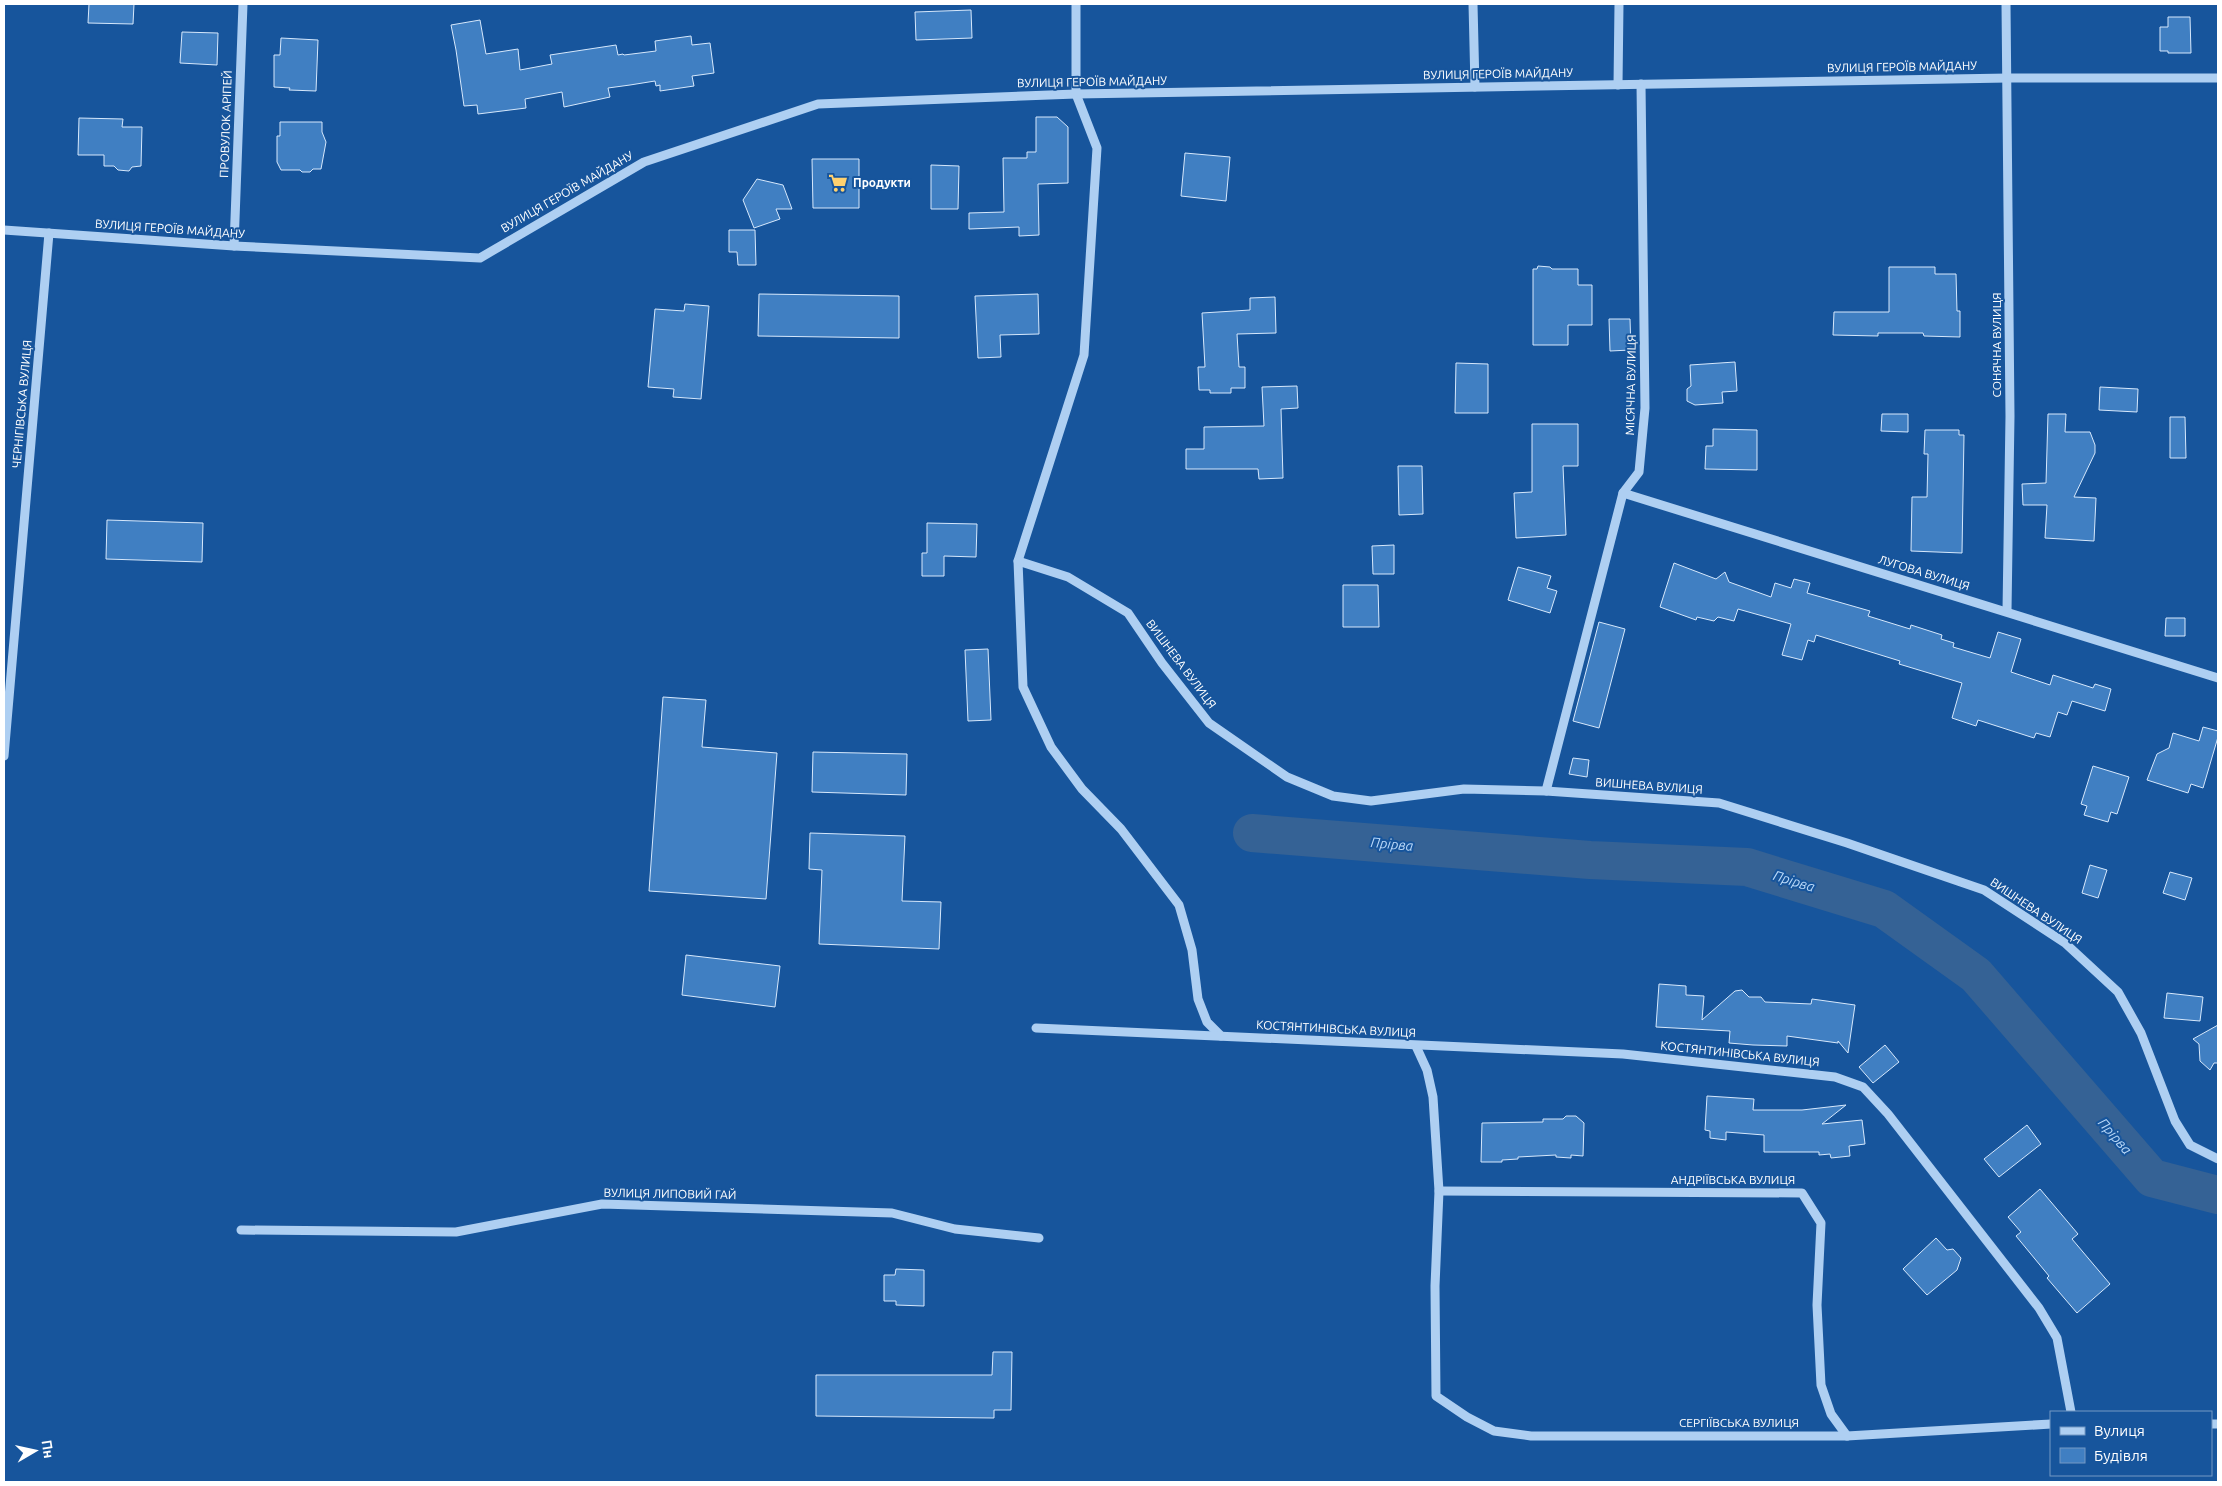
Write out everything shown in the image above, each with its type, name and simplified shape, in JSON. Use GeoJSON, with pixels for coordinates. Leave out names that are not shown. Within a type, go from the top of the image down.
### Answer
{"type":"FeatureCollection","features":[{"type":"Feature","properties":{"kind":"street","name":"ПРОВУЛОК АРІПЕЙ"},"geometry":{"type":"LineString","coordinates":[[234,246],[243,4]]}},
{"type":"Feature","properties":{"kind":"street"},"geometry":{"type":"LineString","coordinates":[[1076,4],[1076,94],[1097,148],[1084,354],[1018,561],[1023,687],[1051,747],[1082,790],[1121,829],[1179,904],[1192,950],[1198,999],[1206,1022],[1221,1036]]}},
{"type":"Feature","properties":{"kind":"street"},"geometry":{"type":"LineString","coordinates":[[1473,4],[1475,87]]}},
{"type":"Feature","properties":{"kind":"street"},"geometry":{"type":"LineString","coordinates":[[1618,85],[1619,4]]}},
{"type":"Feature","properties":{"kind":"street","name":"СОНЯЧНА ВУЛИЦЯ"},"geometry":{"type":"LineString","coordinates":[[2006,4],[2010,416],[2007,611]]}},
{"type":"Feature","properties":{"kind":"street","name":"ВУЛИЦЯ ГЕРОЇВ МАЙДАНУ"},"geometry":{"type":"LineString","coordinates":[[4,230],[234,246],[480,258],[644,162],[818,104],[1076,94],[2008,78],[2218,78]]}},
{"type":"Feature","properties":{"kind":"street","name":"МІСЯЧНА ВУЛИЦЯ"},"geometry":{"type":"LineString","coordinates":[[1546,791],[1623,493],[1639,472],[1645,408],[1641,84]]}},
{"type":"Feature","properties":{"kind":"street","name":"ЧЕРНІГІВСЬКА ВУЛИЦЯ"},"geometry":{"type":"LineString","coordinates":[[4,756],[49,233]]}},
{"type":"Feature","properties":{"kind":"street","name":"ЛУГОВА ВУЛИЦЯ"},"geometry":{"type":"LineString","coordinates":[[1623,493],[2218,678]]}},
{"type":"Feature","properties":{"kind":"street","name":"ВИШНЕВА ВУЛИЦЯ"},"geometry":{"type":"LineString","coordinates":[[1018,561],[1068,578],[1128,613],[1162,664],[1209,723],[1287,777],[1333,796],[1371,802],[1464,789],[1546,791],[1719,804],[1847,843],[1984,890],[2066,943],[2118,992],[2141,1033],[2175,1120],[2190,1145],[2218,1159]]}},
{"type":"Feature","properties":{"kind":"street","name":"КОСТЯНТИНІВСЬКА ВУЛИЦЯ"},"geometry":{"type":"LineString","coordinates":[[1036,1028],[1623,1054],[1836,1077],[1862,1087],[1888,1114],[2038,1308],[2057,1338],[2071,1411]]}},
{"type":"Feature","properties":{"kind":"street"},"geometry":{"type":"LineString","coordinates":[[1416,1046],[1427,1070],[1433,1097],[1439,1191]]}},
{"type":"Feature","properties":{"kind":"street","name":"СЕРГІЇВСЬКА ВУЛИЦЯ"},"geometry":{"type":"LineString","coordinates":[[1439,1191],[1435,1286],[1436,1396],[1467,1417],[1494,1431],[1531,1436],[1847,1436],[2050,1424]]}},
{"type":"Feature","properties":{"kind":"street","name":"АНДРІЇВСЬКА ВУЛИЦЯ"},"geometry":{"type":"LineString","coordinates":[[1439,1191],[1802,1193],[1821,1224],[1817,1305],[1821,1385],[1831,1414],[1847,1436]]}},
{"type":"Feature","properties":{"kind":"street","name":"ВУЛИЦЯ ЛИПОВИЙ ГАЙ"},"geometry":{"type":"LineString","coordinates":[[241,1230],[456,1232],[602,1204],[892,1213],[955,1228],[1039,1238]]}},
{"type":"Feature","properties":{"kind":"building"},"geometry":{"type":"Polygon","coordinates":[[[89,4],[134,4],[133,24],[88,23],[89,4]]]}},
{"type":"Feature","properties":{"kind":"building"},"geometry":{"type":"Polygon","coordinates":[[[971,10],[972,38],[916,40],[915,12],[971,10]]]}},
{"type":"Feature","properties":{"kind":"building"},"geometry":{"type":"Polygon","coordinates":[[[2168,17],[2190,17],[2191,53],[2160,51],[2160,27],[2168,27],[2168,17]]]}},
{"type":"Feature","properties":{"kind":"building"},"geometry":{"type":"Polygon","coordinates":[[[480,20],[486,54],[518,49],[520,70],[552,64],[550,55],[616,45],[618,55],[656,51],[655,41],[691,36],[692,45],[710,43],[714,73],[692,76],[694,86],[660,91],[660,85],[656,86],[655,81],[608,88],[610,97],[564,107],[562,92],[525,99],[526,108],[478,114],[477,105],[464,106],[451,25],[480,20]]]}},
{"type":"Feature","properties":{"kind":"building"},"geometry":{"type":"Polygon","coordinates":[[[182,32],[218,33],[217,65],[180,63],[182,32]]]}},
{"type":"Feature","properties":{"kind":"building"},"geometry":{"type":"Polygon","coordinates":[[[281,38],[318,40],[316,91],[289,90],[290,88],[274,87],[274,55],[280,55],[281,38]]]}},
{"type":"Feature","properties":{"kind":"building"},"geometry":{"type":"Polygon","coordinates":[[[1036,117],[1057,117],[1068,127],[1068,183],[1038,184],[1039,235],[1019,236],[1019,227],[969,229],[969,213],[1004,212],[1003,158],[1027,158],[1027,152],[1036,152],[1036,117]]]}},
{"type":"Feature","properties":{"kind":"building"},"geometry":{"type":"Polygon","coordinates":[[[79,118],[123,119],[122,127],[142,127],[141,166],[132,167],[129,171],[118,170],[114,166],[104,166],[104,155],[78,155],[79,118]]]}},
{"type":"Feature","properties":{"kind":"building"},"geometry":{"type":"Polygon","coordinates":[[[280,122],[322,122],[322,132],[326,142],[321,169],[313,169],[310,172],[281,170],[277,162],[277,136],[280,136],[280,122]]]}},
{"type":"Feature","properties":{"kind":"building"},"geometry":{"type":"Polygon","coordinates":[[[1185,153],[1230,157],[1226,201],[1181,196],[1185,153]]]}},
{"type":"Feature","properties":{"kind":"building"},"geometry":{"type":"Polygon","coordinates":[[[812,159],[859,159],[859,208],[813,208],[812,159]]]}},
{"type":"Feature","properties":{"kind":"building"},"geometry":{"type":"Polygon","coordinates":[[[931,165],[959,166],[958,209],[931,209],[931,165]]]}},
{"type":"Feature","properties":{"kind":"building"},"geometry":{"type":"Polygon","coordinates":[[[757,179],[783,185],[792,209],[776,209],[780,219],[754,228],[743,200],[757,179]]]}},
{"type":"Feature","properties":{"kind":"building"},"geometry":{"type":"Polygon","coordinates":[[[729,230],[755,230],[756,265],[738,265],[737,252],[729,252],[729,230]]]}},
{"type":"Feature","properties":{"kind":"building"},"geometry":{"type":"Polygon","coordinates":[[[1538,266],[1550,267],[1552,269],[1578,269],[1578,285],[1592,285],[1592,325],[1568,325],[1568,345],[1533,345],[1533,269],[1537,269],[1538,266]]]}},
{"type":"Feature","properties":{"kind":"building"},"geometry":{"type":"Polygon","coordinates":[[[1889,267],[1935,267],[1935,274],[1956,274],[1957,311],[1960,311],[1960,337],[1924,336],[1923,333],[1878,333],[1878,336],[1833,335],[1834,312],[1889,312],[1889,267]]]}},
{"type":"Feature","properties":{"kind":"building"},"geometry":{"type":"Polygon","coordinates":[[[759,294],[899,296],[899,338],[758,336],[759,294]]]}},
{"type":"Feature","properties":{"kind":"building"},"geometry":{"type":"Polygon","coordinates":[[[1038,294],[1039,334],[1000,335],[1001,357],[978,358],[975,296],[1038,294]]]}},
{"type":"Feature","properties":{"kind":"building"},"geometry":{"type":"Polygon","coordinates":[[[1275,297],[1276,333],[1237,334],[1239,367],[1245,367],[1245,388],[1231,388],[1231,393],[1210,393],[1210,390],[1199,390],[1198,367],[1205,367],[1202,313],[1250,310],[1250,298],[1275,297]]]}},
{"type":"Feature","properties":{"kind":"building"},"geometry":{"type":"Polygon","coordinates":[[[685,304],[709,306],[701,399],[673,397],[674,389],[648,387],[655,309],[684,311],[685,304]]]}},
{"type":"Feature","properties":{"kind":"building"},"geometry":{"type":"Polygon","coordinates":[[[1609,319],[1630,319],[1631,350],[1610,351],[1609,319]]]}},
{"type":"Feature","properties":{"kind":"building"},"geometry":{"type":"Polygon","coordinates":[[[1735,362],[1737,391],[1722,392],[1723,403],[1695,405],[1687,401],[1687,389],[1691,386],[1690,365],[1735,362]]]}},
{"type":"Feature","properties":{"kind":"building"},"geometry":{"type":"Polygon","coordinates":[[[1456,363],[1488,364],[1488,413],[1455,413],[1456,363]]]}},
{"type":"Feature","properties":{"kind":"building"},"geometry":{"type":"Polygon","coordinates":[[[1297,386],[1298,408],[1281,409],[1283,478],[1259,479],[1258,469],[1186,469],[1186,449],[1204,449],[1204,427],[1264,426],[1262,387],[1297,386]]]}},
{"type":"Feature","properties":{"kind":"building"},"geometry":{"type":"Polygon","coordinates":[[[2100,387],[2138,389],[2137,412],[2099,410],[2100,387]]]}},
{"type":"Feature","properties":{"kind":"building"},"geometry":{"type":"Polygon","coordinates":[[[1882,414],[1908,414],[1908,432],[1881,431],[1882,414]]]}},
{"type":"Feature","properties":{"kind":"building"},"geometry":{"type":"Polygon","coordinates":[[[2048,414],[2066,414],[2065,432],[2090,432],[2095,445],[2095,453],[2074,497],[2096,498],[2094,541],[2045,538],[2047,505],[2023,505],[2022,484],[2046,483],[2048,414]]]}},
{"type":"Feature","properties":{"kind":"building"},"geometry":{"type":"Polygon","coordinates":[[[2170,417],[2185,417],[2186,458],[2170,458],[2170,417]]]}},
{"type":"Feature","properties":{"kind":"building"},"geometry":{"type":"Polygon","coordinates":[[[1532,424],[1578,424],[1578,466],[1563,466],[1566,535],[1516,538],[1514,493],[1532,492],[1532,424]]]}},
{"type":"Feature","properties":{"kind":"building"},"geometry":{"type":"Polygon","coordinates":[[[1713,429],[1757,430],[1757,470],[1705,469],[1706,446],[1713,446],[1713,429]]]}},
{"type":"Feature","properties":{"kind":"building"},"geometry":{"type":"Polygon","coordinates":[[[1925,430],[1959,430],[1959,435],[1964,435],[1962,553],[1911,551],[1912,497],[1927,497],[1928,454],[1924,454],[1925,430]]]}},
{"type":"Feature","properties":{"kind":"building"},"geometry":{"type":"Polygon","coordinates":[[[1398,466],[1422,466],[1423,514],[1399,515],[1398,466]]]}},
{"type":"Feature","properties":{"kind":"building"},"geometry":{"type":"Polygon","coordinates":[[[107,520],[203,523],[202,562],[106,559],[107,520]]]}},
{"type":"Feature","properties":{"kind":"building"},"geometry":{"type":"Polygon","coordinates":[[[927,523],[977,524],[976,557],[944,556],[944,576],[922,576],[922,553],[927,553],[927,523]]]}},
{"type":"Feature","properties":{"kind":"building"},"geometry":{"type":"Polygon","coordinates":[[[1394,545],[1394,574],[1373,574],[1372,546],[1394,545]]]}},
{"type":"Feature","properties":{"kind":"building"},"geometry":{"type":"Polygon","coordinates":[[[1674,563],[1716,579],[1725,572],[1729,582],[1771,597],[1775,583],[1791,588],[1794,579],[1810,583],[1807,593],[1870,611],[1868,616],[1910,629],[1911,625],[1942,635],[1941,639],[1954,643],[1953,647],[1990,658],[1998,632],[2021,639],[2011,672],[2050,685],[2053,675],[2093,688],[2095,684],[2111,689],[2105,711],[2072,701],[2067,715],[2058,712],[2050,737],[2036,733],[2034,738],[1978,720],[1976,726],[1952,718],[1962,683],[1899,664],[1900,661],[1816,635],[1814,642],[1808,640],[1802,660],[1782,655],[1791,624],[1738,609],[1734,621],[1718,617],[1714,621],[1697,617],[1696,620],[1660,607],[1674,563]]]}},
{"type":"Feature","properties":{"kind":"building"},"geometry":{"type":"Polygon","coordinates":[[[1518,567],[1551,576],[1547,588],[1557,591],[1550,613],[1508,600],[1518,567]]]}},
{"type":"Feature","properties":{"kind":"building"},"geometry":{"type":"Polygon","coordinates":[[[1343,585],[1378,585],[1379,627],[1343,627],[1343,585]]]}},
{"type":"Feature","properties":{"kind":"building"},"geometry":{"type":"Polygon","coordinates":[[[2166,618],[2185,618],[2185,636],[2165,636],[2166,618]]]}},
{"type":"Feature","properties":{"kind":"building"},"geometry":{"type":"Polygon","coordinates":[[[1599,622],[1625,629],[1599,728],[1573,721],[1599,622]]]}},
{"type":"Feature","properties":{"kind":"building"},"geometry":{"type":"Polygon","coordinates":[[[988,649],[991,720],[968,721],[965,650],[988,649]]]}},
{"type":"Feature","properties":{"kind":"building"},"geometry":{"type":"Polygon","coordinates":[[[663,697],[706,700],[702,747],[777,753],[766,899],[649,891],[663,697]]]}},
{"type":"Feature","properties":{"kind":"building"},"geometry":{"type":"Polygon","coordinates":[[[2203,727],[2218,731],[2218,737],[2203,788],[2191,784],[2188,793],[2147,780],[2157,754],[2169,748],[2173,733],[2199,741],[2203,727]]]}},
{"type":"Feature","properties":{"kind":"building"},"geometry":{"type":"Polygon","coordinates":[[[813,752],[907,754],[906,795],[812,792],[813,752]]]}},
{"type":"Feature","properties":{"kind":"building"},"geometry":{"type":"Polygon","coordinates":[[[1573,758],[1589,760],[1587,777],[1569,774],[1573,758]]]}},
{"type":"Feature","properties":{"kind":"building"},"geometry":{"type":"Polygon","coordinates":[[[2093,766],[2129,777],[2117,814],[2111,812],[2108,822],[2084,815],[2087,806],[2081,804],[2093,766]]]}},
{"type":"Feature","properties":{"kind":"building"},"geometry":{"type":"Polygon","coordinates":[[[810,833],[905,836],[902,901],[941,902],[939,949],[819,944],[822,870],[809,869],[810,833]]]}},
{"type":"Feature","properties":{"kind":"building"},"geometry":{"type":"Polygon","coordinates":[[[2090,865],[2107,870],[2098,898],[2082,893],[2090,865]]]}},
{"type":"Feature","properties":{"kind":"building"},"geometry":{"type":"Polygon","coordinates":[[[2170,872],[2192,878],[2185,900],[2163,893],[2170,872]]]}},
{"type":"Feature","properties":{"kind":"building"},"geometry":{"type":"Polygon","coordinates":[[[686,955],[780,966],[775,1007],[682,995],[686,955]]]}},
{"type":"Feature","properties":{"kind":"building"},"geometry":{"type":"Polygon","coordinates":[[[1659,984],[1686,986],[1686,995],[1704,996],[1702,1020],[1735,991],[1742,990],[1749,997],[1761,997],[1765,1002],[1811,1004],[1812,999],[1855,1005],[1848,1053],[1838,1041],[1838,1043],[1787,1036],[1787,1046],[1753,1045],[1729,1043],[1730,1031],[1656,1027],[1659,984]]]}},
{"type":"Feature","properties":{"kind":"building"},"geometry":{"type":"Polygon","coordinates":[[[2167,993],[2203,997],[2200,1021],[2164,1018],[2167,993]]]}},
{"type":"Feature","properties":{"kind":"building"},"geometry":{"type":"Polygon","coordinates":[[[2218,1025],[2218,1063],[2214,1063],[2210,1070],[2200,1061],[2199,1044],[2193,1039],[2218,1025]]]}},
{"type":"Feature","properties":{"kind":"building"},"geometry":{"type":"Polygon","coordinates":[[[1885,1045],[1899,1062],[1873,1083],[1859,1067],[1885,1045]]]}},
{"type":"Feature","properties":{"kind":"building"},"geometry":{"type":"Polygon","coordinates":[[[1707,1096],[1754,1099],[1753,1110],[1802,1110],[1846,1105],[1822,1124],[1862,1120],[1865,1144],[1849,1146],[1850,1156],[1831,1158],[1830,1154],[1819,1155],[1819,1152],[1764,1152],[1764,1135],[1726,1132],[1726,1140],[1710,1138],[1710,1131],[1705,1130],[1707,1096]]]}},
{"type":"Feature","properties":{"kind":"building"},"geometry":{"type":"Polygon","coordinates":[[[1566,1116],[1576,1116],[1584,1123],[1583,1156],[1571,1155],[1571,1158],[1556,1157],[1556,1155],[1518,1157],[1518,1159],[1502,1160],[1502,1162],[1481,1162],[1482,1123],[1543,1122],[1543,1119],[1563,1119],[1566,1116]]]}},
{"type":"Feature","properties":{"kind":"building"},"geometry":{"type":"Polygon","coordinates":[[[2027,1125],[2041,1144],[1999,1177],[1984,1159],[2027,1125]]]}},
{"type":"Feature","properties":{"kind":"building"},"geometry":{"type":"Polygon","coordinates":[[[2040,1189],[2078,1234],[2072,1239],[2110,1284],[2077,1313],[2047,1278],[2049,1276],[2016,1236],[2021,1232],[2008,1217],[2040,1189]]]}},
{"type":"Feature","properties":{"kind":"building"},"geometry":{"type":"Polygon","coordinates":[[[1936,1238],[1947,1250],[1953,1249],[1961,1258],[1957,1270],[1927,1295],[1903,1269],[1936,1238]]]}},
{"type":"Feature","properties":{"kind":"building"},"geometry":{"type":"Polygon","coordinates":[[[896,1269],[924,1270],[924,1306],[896,1305],[896,1301],[884,1301],[884,1275],[895,1275],[896,1269]]]}},
{"type":"Feature","properties":{"kind":"building"},"geometry":{"type":"Polygon","coordinates":[[[993,1352],[1012,1352],[1011,1410],[994,1410],[994,1418],[816,1416],[816,1375],[992,1375],[993,1352]]]}},
{"type":"Feature","properties":{"kind":"waterway","name":"Прірва"},"geometry":{"type":"LineString","coordinates":[[1252,833],[1590,860],[1747,867],[1884,909],[1976,975],[2152,1178],[2218,1195]]}},
{"type":"Feature","properties":{"kind":"place","name":"Продукти"},"geometry":{"type":"Point","coordinates":[838,183]}}]}
